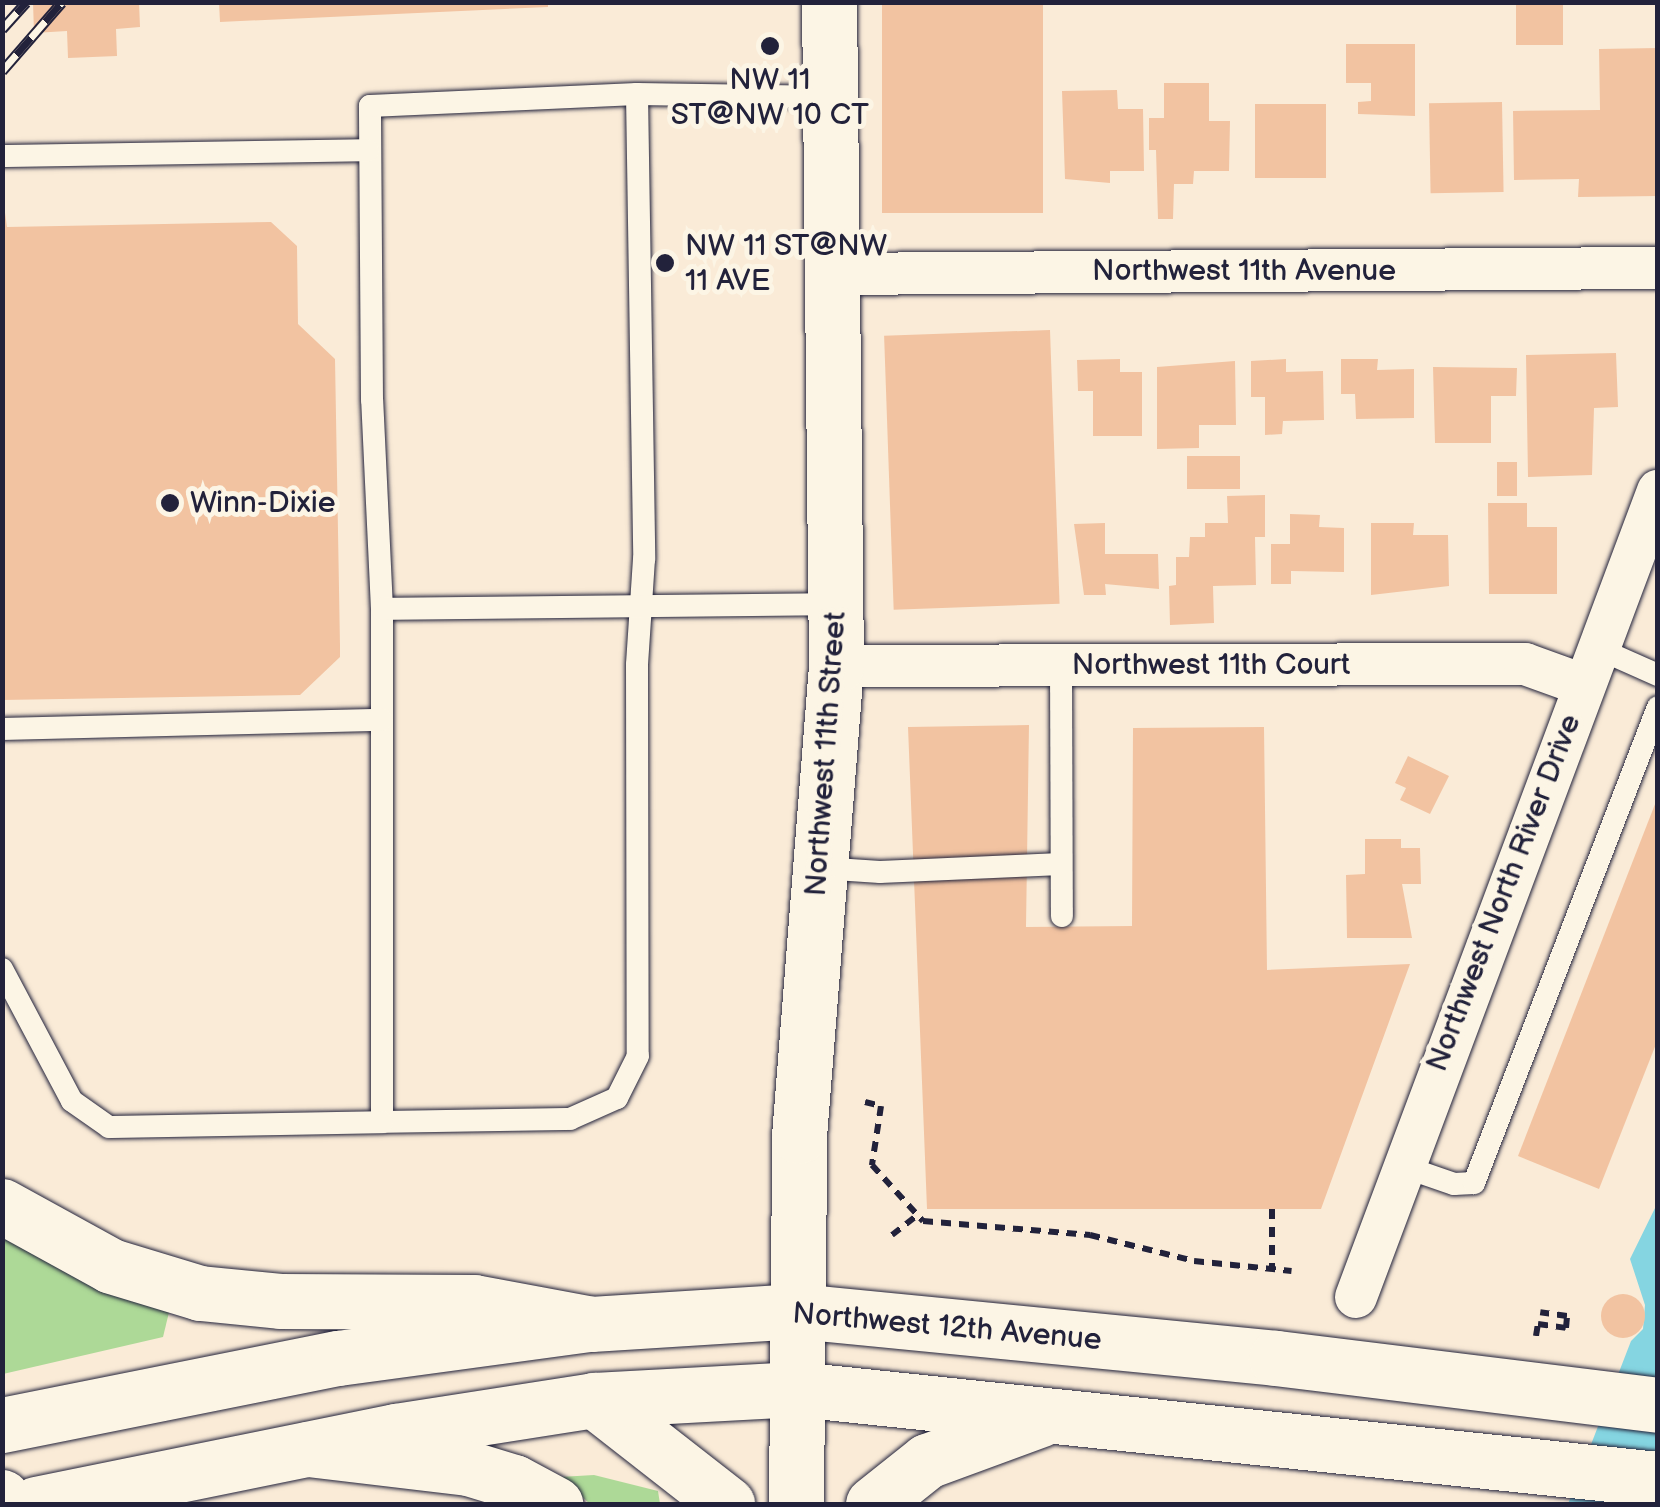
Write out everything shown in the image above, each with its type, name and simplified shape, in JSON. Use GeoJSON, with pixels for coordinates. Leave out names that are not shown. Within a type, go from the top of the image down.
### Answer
{"type":"FeatureCollection","features":[{"type":"Feature","properties":{"kind":"main road","name":"Northwest 11th Street"},"geometry":{"type":"LineString","coordinates":[[796,1504],[799,1136],[836,666],[829,2]]}},
{"type":"Feature","properties":{"kind":"main road"},"geometry":{"type":"LineString","coordinates":[[2,1206],[111,1266],[200,1293],[280,1301],[474,1302],[591,1324]]}},
{"type":"Feature","properties":{"kind":"main road","name":"Northwest 12th Avenue"},"geometry":{"type":"LineString","coordinates":[[2,1425],[338,1358],[591,1324],[798,1311],[1276,1358],[1658,1405]]}},
{"type":"Feature","properties":{"kind":"main road"},"geometry":{"type":"LineString","coordinates":[[36,1504],[185,1490],[308,1450],[594,1400],[797,1390],[1267,1434],[1658,1480]]}},
{"type":"Feature","properties":{"kind":"main road"},"geometry":{"type":"LineString","coordinates":[[594,1400],[727,1504]]}},
{"type":"Feature","properties":{"kind":"main road"},"geometry":{"type":"LineString","coordinates":[[873,1504],[927,1461],[1054,1414]]}},
{"type":"Feature","properties":{"kind":"main road"},"geometry":{"type":"LineString","coordinates":[[308,1450],[468,1468],[514,1482],[555,1504]]}},
{"type":"Feature","properties":{"kind":"main road"},"geometry":{"type":"LineString","coordinates":[[2,1497],[6,1504]]}},
{"type":"Feature","properties":{"kind":"street","name":"Northwest 11th Avenue"},"geometry":{"type":"LineString","coordinates":[[832,274],[1658,268]]}},
{"type":"Feature","properties":{"kind":"street","name":"Northwest North River Drive"},"geometry":{"type":"LineString","coordinates":[[1356,1297],[1658,491]]}},
{"type":"Feature","properties":{"kind":"street","name":"Northwest 11th Court"},"geometry":{"type":"LineString","coordinates":[[836,666],[1590,666]]}},
{"type":"Feature","properties":{"kind":"lane"},"geometry":{"type":"LineString","coordinates":[[382,1122],[382,609],[368,150],[370,106],[637,94],[830,97]]}},
{"type":"Feature","properties":{"kind":"lane"},"geometry":{"type":"LineString","coordinates":[[2,969],[72,1101],[109,1127],[570,1120],[616,1098],[631,1079],[639,1010],[636,665],[644,602],[637,94]]}},
{"type":"Feature","properties":{"kind":"lane"},"geometry":{"type":"LineString","coordinates":[[2,156],[368,150]]}},
{"type":"Feature","properties":{"kind":"lane"},"geometry":{"type":"LineString","coordinates":[[382,609],[644,602],[837,604]]}},
{"type":"Feature","properties":{"kind":"lane"},"geometry":{"type":"LineString","coordinates":[[1061,665],[1062,916]]}},
{"type":"Feature","properties":{"kind":"lane"},"geometry":{"type":"LineString","coordinates":[[1590,666],[1658,675]]}},
{"type":"Feature","properties":{"kind":"lane"},"geometry":{"type":"LineString","coordinates":[[1402,1166],[1454,1184],[1474,1183],[1658,707]]}},
{"type":"Feature","properties":{"kind":"lane"},"geometry":{"type":"LineString","coordinates":[[2,729],[382,720]]}},
{"type":"Feature","properties":{"kind":"lane"},"geometry":{"type":"LineString","coordinates":[[820,868],[880,872],[1061,864]]}},
{"type":"Feature","properties":{"kind":"path"},"geometry":{"type":"LineString","coordinates":[[865,1102],[881,1106],[872,1164],[918,1215],[970,1226],[1090,1235],[1194,1261],[1291,1271]]}},
{"type":"Feature","properties":{"kind":"path"},"geometry":{"type":"LineString","coordinates":[[1272,1209],[1272,1268]]}},
{"type":"Feature","properties":{"kind":"path"},"geometry":{"type":"LineString","coordinates":[[892,1234],[918,1215]]}},
{"type":"Feature","properties":{"kind":"path"},"geometry":{"type":"LineString","coordinates":[[1536,1336],[1542,1325],[1566,1328],[1567,1316],[1540,1312]]}},
{"type":"Feature","properties":{"kind":"green space"},"geometry":{"type":"Polygon","coordinates":[[[2,1229],[171,1304],[163,1337],[3,1374],[2,1229]]]}},
{"type":"Feature","properties":{"kind":"green space"},"geometry":{"type":"Polygon","coordinates":[[[594,1475],[658,1491],[660,1504],[590,1504],[560,1477],[594,1475]]]}},
{"type":"Feature","properties":{"kind":"water"},"geometry":{"type":"Polygon","coordinates":[[[1657,1204],[1657,1504],[1568,1504],[1631,1341],[1643,1329],[1645,1305],[1630,1259],[1657,1204]]]}},
{"type":"Feature","properties":{"kind":"building"},"geometry":{"type":"Polygon","coordinates":[[[33,2],[139,2],[140,27],[116,29],[117,56],[68,58],[67,31],[34,33],[33,2]]]}},
{"type":"Feature","properties":{"kind":"building"},"geometry":{"type":"Polygon","coordinates":[[[219,2],[548,2],[548,7],[220,22],[219,2]]]}},
{"type":"Feature","properties":{"kind":"building"},"geometry":{"type":"Polygon","coordinates":[[[882,2],[1043,2],[1043,213],[882,213],[882,2]]]}},
{"type":"Feature","properties":{"kind":"building"},"geometry":{"type":"Polygon","coordinates":[[[1516,3],[1563,3],[1563,45],[1516,45],[1516,3]]]}},
{"type":"Feature","properties":{"kind":"building"},"geometry":{"type":"Polygon","coordinates":[[[1346,44],[1415,44],[1415,116],[1358,114],[1358,102],[1371,101],[1371,83],[1346,83],[1346,44]]]}},
{"type":"Feature","properties":{"kind":"building"},"geometry":{"type":"Polygon","coordinates":[[[1658,48],[1658,196],[1578,197],[1579,179],[1514,180],[1513,111],[1600,110],[1599,49],[1658,48]]]}},
{"type":"Feature","properties":{"kind":"building"},"geometry":{"type":"Polygon","coordinates":[[[1164,83],[1209,83],[1209,121],[1230,121],[1229,171],[1194,171],[1193,184],[1174,184],[1173,219],[1158,219],[1156,150],[1149,150],[1149,118],[1164,118],[1164,83]]]}},
{"type":"Feature","properties":{"kind":"building"},"geometry":{"type":"Polygon","coordinates":[[[1117,90],[1118,109],[1143,109],[1144,171],[1110,171],[1110,183],[1065,179],[1062,91],[1117,90]]]}},
{"type":"Feature","properties":{"kind":"building"},"geometry":{"type":"Polygon","coordinates":[[[1502,102],[1504,192],[1431,193],[1429,103],[1502,102]]]}},
{"type":"Feature","properties":{"kind":"building"},"geometry":{"type":"Polygon","coordinates":[[[1255,104],[1326,104],[1326,178],[1255,178],[1255,104]]]}},
{"type":"Feature","properties":{"kind":"building","name":"Winn-Dixie"},"geometry":{"type":"Polygon","coordinates":[[[2,191],[7,227],[271,222],[297,246],[298,324],[335,359],[340,646],[340,657],[300,695],[2,700],[2,191]]]}},
{"type":"Feature","properties":{"kind":"building"},"geometry":{"type":"Polygon","coordinates":[[[1050,330],[1060,604],[894,610],[884,336],[1050,330]]]}},
{"type":"Feature","properties":{"kind":"building"},"geometry":{"type":"Polygon","coordinates":[[[1616,353],[1618,407],[1594,408],[1592,475],[1528,477],[1526,355],[1616,353]]]}},
{"type":"Feature","properties":{"kind":"building"},"geometry":{"type":"Polygon","coordinates":[[[1120,359],[1120,372],[1142,372],[1142,436],[1093,436],[1093,391],[1078,391],[1077,360],[1120,359]]]}},
{"type":"Feature","properties":{"kind":"building"},"geometry":{"type":"Polygon","coordinates":[[[1286,359],[1286,372],[1323,371],[1324,420],[1283,421],[1282,434],[1265,435],[1265,397],[1251,397],[1251,361],[1286,359]]]}},
{"type":"Feature","properties":{"kind":"building"},"geometry":{"type":"Polygon","coordinates":[[[1341,359],[1378,359],[1377,370],[1414,369],[1414,418],[1356,419],[1355,394],[1341,394],[1341,359]]]}},
{"type":"Feature","properties":{"kind":"building"},"geometry":{"type":"Polygon","coordinates":[[[1235,361],[1236,425],[1199,425],[1199,448],[1157,449],[1157,367],[1235,361]]]}},
{"type":"Feature","properties":{"kind":"building"},"geometry":{"type":"Polygon","coordinates":[[[1433,367],[1517,368],[1516,396],[1491,396],[1491,443],[1435,443],[1433,367]]]}},
{"type":"Feature","properties":{"kind":"building"},"geometry":{"type":"Polygon","coordinates":[[[1187,456],[1240,456],[1240,489],[1187,489],[1187,456]]]}},
{"type":"Feature","properties":{"kind":"building"},"geometry":{"type":"Polygon","coordinates":[[[1497,462],[1517,462],[1517,496],[1497,496],[1497,462]]]}},
{"type":"Feature","properties":{"kind":"building"},"geometry":{"type":"Polygon","coordinates":[[[1265,495],[1265,537],[1255,537],[1256,585],[1213,586],[1214,623],[1170,625],[1169,586],[1176,585],[1176,557],[1189,557],[1190,537],[1205,537],[1205,523],[1228,523],[1227,496],[1265,495]]]}},
{"type":"Feature","properties":{"kind":"building"},"geometry":{"type":"Polygon","coordinates":[[[1488,503],[1527,503],[1527,527],[1557,527],[1557,594],[1489,594],[1488,503]]]}},
{"type":"Feature","properties":{"kind":"building"},"geometry":{"type":"Polygon","coordinates":[[[1290,514],[1320,515],[1319,527],[1344,528],[1344,572],[1291,571],[1291,584],[1271,584],[1271,544],[1290,544],[1290,514]]]}},
{"type":"Feature","properties":{"kind":"building"},"geometry":{"type":"Polygon","coordinates":[[[1105,523],[1105,554],[1158,554],[1159,589],[1105,584],[1106,595],[1084,595],[1074,524],[1105,523]]]}},
{"type":"Feature","properties":{"kind":"building"},"geometry":{"type":"Polygon","coordinates":[[[1371,523],[1414,523],[1413,535],[1448,535],[1449,586],[1371,595],[1371,523]]]}},
{"type":"Feature","properties":{"kind":"building"},"geometry":{"type":"Polygon","coordinates":[[[1029,725],[1026,927],[1132,926],[1133,728],[1264,727],[1267,970],[1410,964],[1321,1209],[927,1209],[908,727],[1029,725]]]}},
{"type":"Feature","properties":{"kind":"building"},"geometry":{"type":"Polygon","coordinates":[[[1408,756],[1449,776],[1430,814],[1400,800],[1406,788],[1395,783],[1408,756]]]}},
{"type":"Feature","properties":{"kind":"building"},"geometry":{"type":"Polygon","coordinates":[[[1657,799],[1658,1039],[1599,1189],[1518,1156],[1657,799]]]}},
{"type":"Feature","properties":{"kind":"building"},"geometry":{"type":"Polygon","coordinates":[[[1365,839],[1401,839],[1401,848],[1420,848],[1421,884],[1402,884],[1412,938],[1347,938],[1346,875],[1365,874],[1365,839]]]}},
{"type":"Feature","properties":{"kind":"building"},"geometry":{"type":"Polygon","coordinates":[[[1623,1294],[1639,1300],[1645,1316],[1639,1332],[1623,1338],[1607,1332],[1601,1316],[1607,1300],[1623,1294]]]}},
{"type":"Feature","properties":{"kind":"railway"},"geometry":{"type":"LineString","coordinates":[[2,29],[26,2]]}},
{"type":"Feature","properties":{"kind":"railway"},"geometry":{"type":"LineString","coordinates":[[2,71],[62,2]]}},
{"type":"Feature","properties":{"kind":"place","name":"NW 11 ST@NW 10 CT"},"geometry":{"type":"Point","coordinates":[770,46]}},
{"type":"Feature","properties":{"kind":"place","name":"NW 11 ST@NW 11 AVE"},"geometry":{"type":"Point","coordinates":[665,263]}},
{"type":"Feature","properties":{"kind":"place","name":"Winn-Dixie"},"geometry":{"type":"Point","coordinates":[170,503]}}]}
